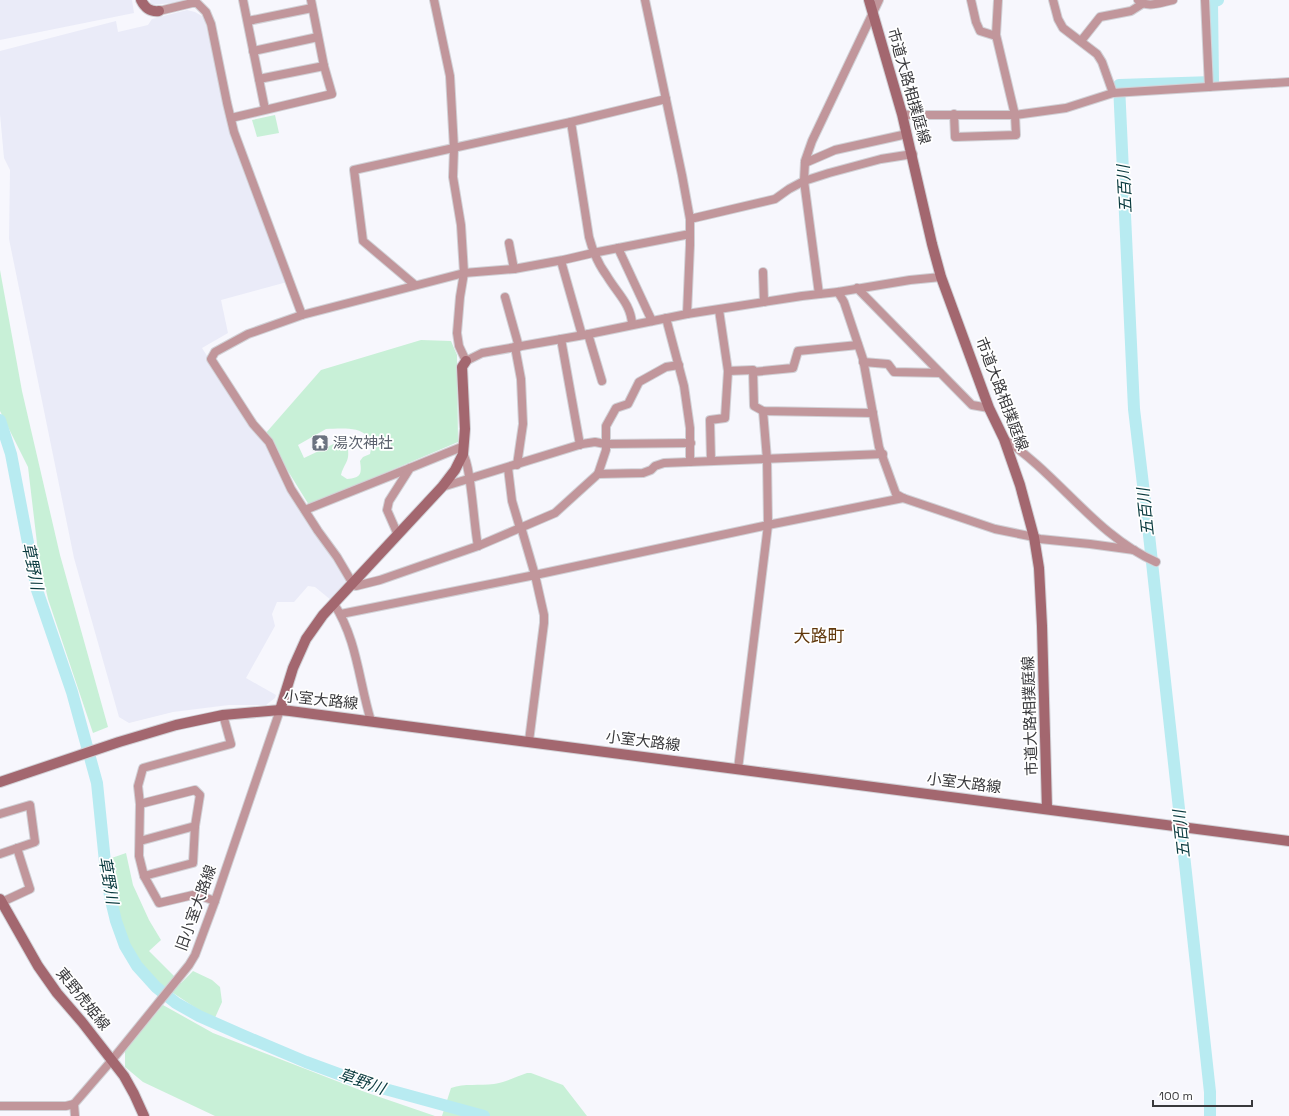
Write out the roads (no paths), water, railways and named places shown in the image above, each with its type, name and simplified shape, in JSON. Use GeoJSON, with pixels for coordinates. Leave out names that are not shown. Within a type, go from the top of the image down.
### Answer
{"type":"FeatureCollection","features":[{"type":"Feature","properties":{"kind":"main road"},"geometry":{"type":"LineString","coordinates":[[141,0],[149,10],[159,11]]}},
{"type":"Feature","properties":{"kind":"main road","name":"市道大路相撲庭線"},"geometry":{"type":"LineString","coordinates":[[869,0],[902,114],[941,277],[989,408],[1004,439],[1020,485],[1034,537],[1039,568],[1042,626],[1047,809]]}},
{"type":"Feature","properties":{"kind":"main road"},"geometry":{"type":"LineString","coordinates":[[280,710],[293,668],[306,639],[323,615],[442,487],[455,470],[463,450],[465,429],[462,367],[466,361]]}},
{"type":"Feature","properties":{"kind":"main road","name":"小室大路線"},"geometry":{"type":"LineString","coordinates":[[0,782],[176,725],[208,718],[280,710],[372,720],[1289,841]]}},
{"type":"Feature","properties":{"kind":"main road","name":"東野虎姫線"},"geometry":{"type":"LineString","coordinates":[[1,901],[38,966],[57,993],[82,1022],[115,1056],[144,1116]]}},
{"type":"Feature","properties":{"kind":"street"},"geometry":{"type":"LineString","coordinates":[[243,0],[265,109]]}},
{"type":"Feature","properties":{"kind":"street"},"geometry":{"type":"LineString","coordinates":[[434,0],[450,76],[454,148],[453,177],[461,225],[464,273],[457,333],[459,346],[466,361],[482,353],[687,314],[857,288],[941,277]]}},
{"type":"Feature","properties":{"kind":"street"},"geometry":{"type":"LineString","coordinates":[[645,0],[690,219],[687,314]]}},
{"type":"Feature","properties":{"kind":"street"},"geometry":{"type":"LineString","coordinates":[[819,294],[804,181],[805,163],[812,141],[879,0]]}},
{"type":"Feature","properties":{"kind":"street"},"geometry":{"type":"LineString","coordinates":[[971,0],[980,31],[996,36]]}},
{"type":"Feature","properties":{"kind":"street"},"geometry":{"type":"LineString","coordinates":[[954,114],[955,137],[1016,135],[1015,115],[996,36],[998,0]]}},
{"type":"Feature","properties":{"kind":"street"},"geometry":{"type":"LineString","coordinates":[[1053,0],[1058,19],[1063,28],[1097,54],[1102,62],[1113,93]]}},
{"type":"Feature","properties":{"kind":"street"},"geometry":{"type":"LineString","coordinates":[[1081,41],[1100,17],[1131,11],[1146,2],[1173,0]]}},
{"type":"Feature","properties":{"kind":"street"},"geometry":{"type":"LineString","coordinates":[[1205,0],[1209,87]]}},
{"type":"Feature","properties":{"kind":"street"},"geometry":{"type":"LineString","coordinates":[[159,11],[198,2],[206,12],[211,24],[234,132],[302,315]]}},
{"type":"Feature","properties":{"kind":"street"},"geometry":{"type":"LineString","coordinates":[[231,118],[332,94],[324,66],[312,4],[248,21]]}},
{"type":"Feature","properties":{"kind":"street"},"geometry":{"type":"LineString","coordinates":[[253,51],[318,37]]}},
{"type":"Feature","properties":{"kind":"street"},"geometry":{"type":"LineString","coordinates":[[259,79],[324,66]]}},
{"type":"Feature","properties":{"kind":"street"},"geometry":{"type":"LineString","coordinates":[[902,114],[1015,115],[1066,108],[1113,93],[1289,82]]}},
{"type":"Feature","properties":{"kind":"street"},"geometry":{"type":"LineString","coordinates":[[415,285],[363,241],[354,170],[571,122],[666,99]]}},
{"type":"Feature","properties":{"kind":"street"},"geometry":{"type":"LineString","coordinates":[[571,122],[589,237],[593,253],[607,277],[624,299],[632,315],[632,324]]}},
{"type":"Feature","properties":{"kind":"street"},"geometry":{"type":"LineString","coordinates":[[805,163],[835,150],[907,134]]}},
{"type":"Feature","properties":{"kind":"street"},"geometry":{"type":"LineString","coordinates":[[690,219],[775,199],[804,181],[829,173],[881,159],[912,154]]}},
{"type":"Feature","properties":{"kind":"street"},"geometry":{"type":"LineString","coordinates":[[679,365],[666,367],[639,382],[628,404],[616,408],[606,426],[606,450],[598,474],[554,513],[478,546],[380,580],[356,586],[353,584],[337,557],[291,489],[269,442],[253,424],[211,359],[215,352],[248,334],[302,315],[415,285],[464,273],[514,269],[561,261],[593,253],[690,234]]}},
{"type":"Feature","properties":{"kind":"street"},"geometry":{"type":"LineString","coordinates":[[509,243],[514,269]]}},
{"type":"Feature","properties":{"kind":"street"},"geometry":{"type":"LineString","coordinates":[[618,248],[652,321]]}},
{"type":"Feature","properties":{"kind":"street"},"geometry":{"type":"LineString","coordinates":[[561,261],[602,381]]}},
{"type":"Feature","properties":{"kind":"street"},"geometry":{"type":"LineString","coordinates":[[763,272],[764,302]]}},
{"type":"Feature","properties":{"kind":"street"},"geometry":{"type":"LineString","coordinates":[[857,288],[972,405],[989,408]]}},
{"type":"Feature","properties":{"kind":"street"},"geometry":{"type":"LineString","coordinates":[[838,292],[844,302],[863,362],[879,447],[883,454],[896,494],[903,498],[995,529],[1040,539],[1134,550]]}},
{"type":"Feature","properties":{"kind":"street"},"geometry":{"type":"LineString","coordinates":[[504,297],[517,347],[521,379],[523,424],[517,465]]}},
{"type":"Feature","properties":{"kind":"street"},"geometry":{"type":"LineString","coordinates":[[711,461],[710,420],[725,418],[728,371],[719,310]]}},
{"type":"Feature","properties":{"kind":"street"},"geometry":{"type":"LineString","coordinates":[[666,318],[685,393],[690,428],[690,462]]}},
{"type":"Feature","properties":{"kind":"street"},"geometry":{"type":"LineString","coordinates":[[561,339],[580,445]]}},
{"type":"Feature","properties":{"kind":"street"},"geometry":{"type":"LineString","coordinates":[[728,371],[753,370],[753,372],[793,368],[798,351],[858,345]]}},
{"type":"Feature","properties":{"kind":"street"},"geometry":{"type":"LineString","coordinates":[[863,362],[888,364],[894,372],[940,373]]}},
{"type":"Feature","properties":{"kind":"street"},"geometry":{"type":"LineString","coordinates":[[753,372],[754,406],[762,412],[873,413]]}},
{"type":"Feature","properties":{"kind":"street"},"geometry":{"type":"LineString","coordinates":[[738,769],[768,525],[767,459],[762,412]]}},
{"type":"Feature","properties":{"kind":"street"},"geometry":{"type":"LineString","coordinates":[[1004,439],[1021,451],[1104,529],[1134,550],[1156,562]]}},
{"type":"Feature","properties":{"kind":"street"},"geometry":{"type":"LineString","coordinates":[[442,487],[470,480],[580,445],[595,442],[605,444],[691,443]]}},
{"type":"Feature","properties":{"kind":"street"},"geometry":{"type":"LineString","coordinates":[[305,510],[410,468],[463,450],[466,457],[470,480],[475,532],[478,546]]}},
{"type":"Feature","properties":{"kind":"street"},"geometry":{"type":"LineString","coordinates":[[598,474],[644,473],[651,470],[655,466],[664,463],[883,454]]}},
{"type":"Feature","properties":{"kind":"street"},"geometry":{"type":"LineString","coordinates":[[398,535],[387,510],[389,501],[410,468]]}},
{"type":"Feature","properties":{"kind":"street"},"geometry":{"type":"LineString","coordinates":[[508,468],[512,501],[544,615],[529,741]]}},
{"type":"Feature","properties":{"kind":"street"},"geometry":{"type":"LineString","coordinates":[[341,614],[903,498]]}},
{"type":"Feature","properties":{"kind":"street"},"geometry":{"type":"LineString","coordinates":[[334,604],[341,614],[352,642],[372,720]]}},
{"type":"Feature","properties":{"kind":"street","name":"旧小室大路線"},"geometry":{"type":"LineString","coordinates":[[74,1104],[115,1056],[195,955],[280,710]]}},
{"type":"Feature","properties":{"kind":"street"},"geometry":{"type":"LineString","coordinates":[[215,901],[193,894],[160,903],[144,876],[139,856],[140,804],[138,786],[142,768],[231,744],[223,716]]}},
{"type":"Feature","properties":{"kind":"street"},"geometry":{"type":"LineString","coordinates":[[140,804],[195,790],[200,795],[195,826],[193,863],[144,876]]}},
{"type":"Feature","properties":{"kind":"street"},"geometry":{"type":"LineString","coordinates":[[0,814],[30,805],[35,842],[0,854]]}},
{"type":"Feature","properties":{"kind":"street"},"geometry":{"type":"LineString","coordinates":[[140,841],[195,826]]}},
{"type":"Feature","properties":{"kind":"street"},"geometry":{"type":"LineString","coordinates":[[1,901],[30,889],[17,848]]}},
{"type":"Feature","properties":{"kind":"street"},"geometry":{"type":"LineString","coordinates":[[0,1106],[66,1106],[74,1104],[75,1116]]}},
{"type":"Feature","properties":{"kind":"waterway","name":"五百川"},"geometry":{"type":"LineString","coordinates":[[1210,1116],[1210,1092],[1134,409],[1119,85],[1213,82],[1212,2],[1218,0]]}},
{"type":"Feature","properties":{"kind":"waterway","name":"草野川"},"geometry":{"type":"LineString","coordinates":[[0,420],[11,454],[37,590],[72,692],[97,783],[105,862],[110,896],[116,921],[125,946],[137,966],[156,987],[176,1003],[199,1016],[242,1035],[306,1062],[363,1083],[484,1116]]}},
{"type":"Feature","properties":{"kind":"place","name":"湯次神社"},"geometry":{"type":"Point","coordinates":[320,443]}},
{"type":"Feature","properties":{"kind":"district","name":"大路町"},"geometry":{"type":"Point","coordinates":[819,636]}}]}
